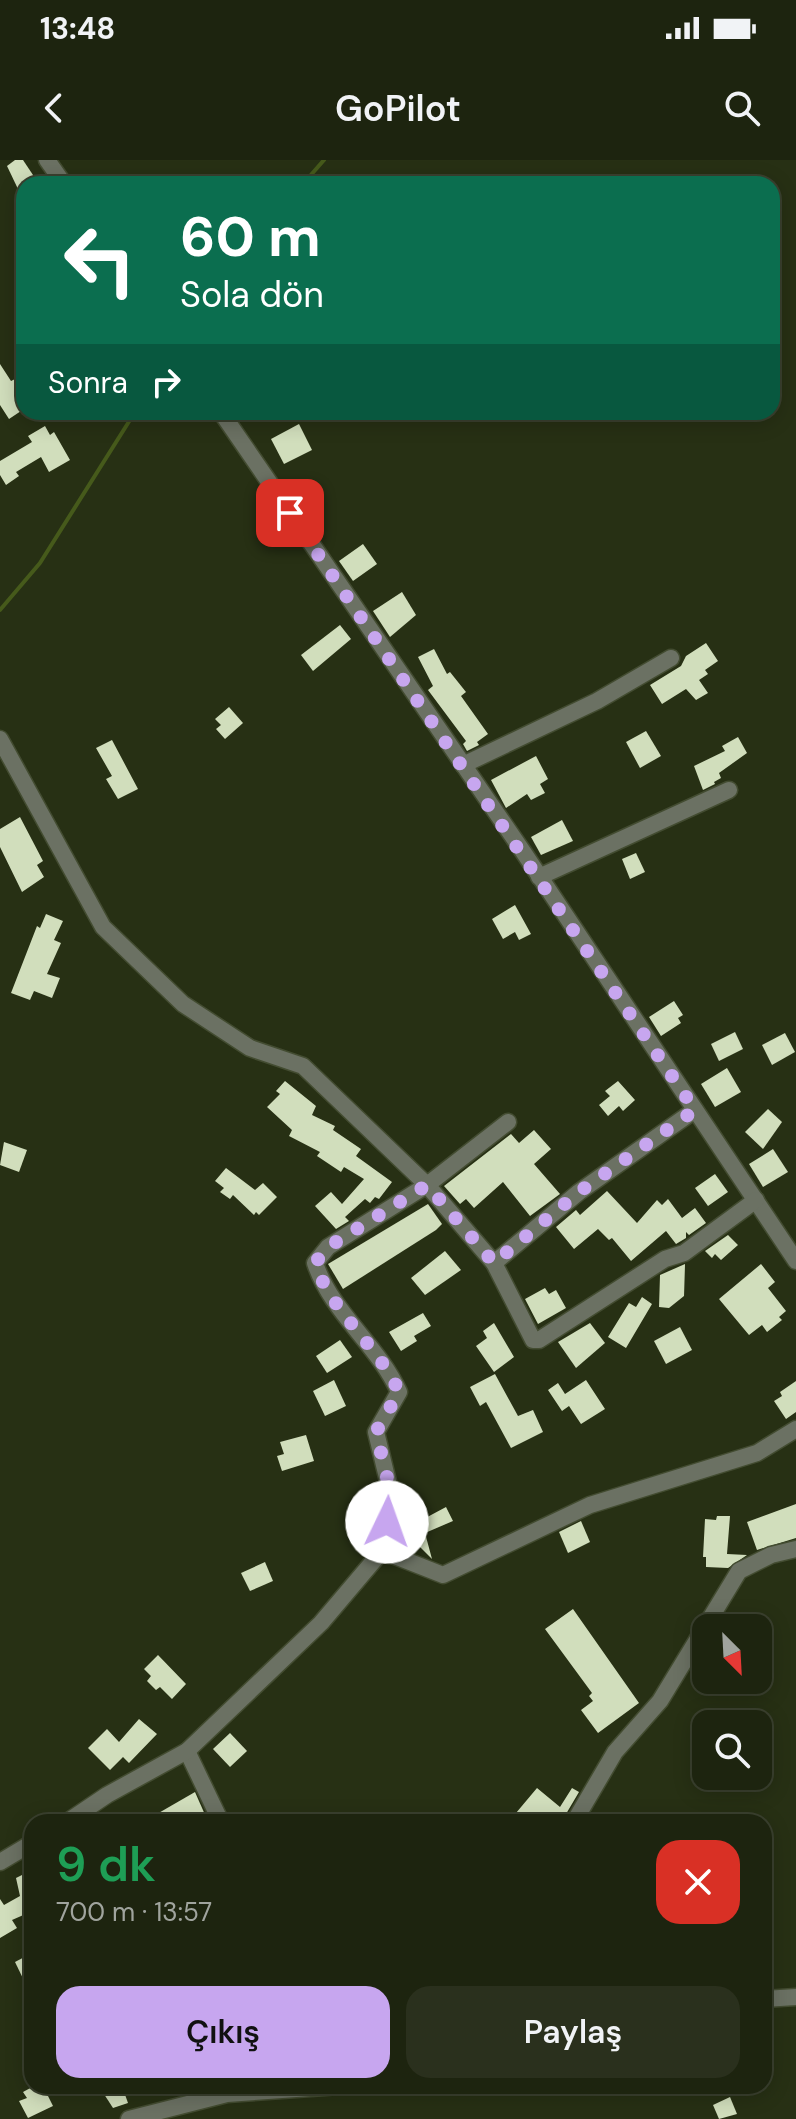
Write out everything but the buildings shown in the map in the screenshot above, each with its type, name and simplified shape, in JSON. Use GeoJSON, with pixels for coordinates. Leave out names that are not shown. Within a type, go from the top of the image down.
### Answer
{"type":"FeatureCollection","features":[{"type":"Feature","properties":{"kind":"street"},"geometry":{"type":"LineString","coordinates":[[226,420],[539,877],[796,1261]]}},
{"type":"Feature","properties":{"kind":"street"},"geometry":{"type":"LineString","coordinates":[[463,765],[597,701],[671,658]]}},
{"type":"Feature","properties":{"kind":"street"},"geometry":{"type":"LineString","coordinates":[[0,739],[103,927],[183,1004],[250,1048],[303,1066],[427,1185],[494,1263],[533,1340],[539,1340],[665,1259],[684,1253],[756,1200]]}},
{"type":"Feature","properties":{"kind":"street"},"geometry":{"type":"LineString","coordinates":[[539,877],[729,790]]}},
{"type":"Feature","properties":{"kind":"street"},"geometry":{"type":"LineString","coordinates":[[494,1263],[579,1192],[695,1110]]}},
{"type":"Feature","properties":{"kind":"street"},"geometry":{"type":"LineString","coordinates":[[83,1814],[107,1795],[187,1751],[321,1623],[382,1551],[391,1494],[376,1432],[399,1392],[369,1342],[325,1286],[315,1263],[328,1247],[427,1185],[508,1122]]}},
{"type":"Feature","properties":{"kind":"street"},"geometry":{"type":"LineString","coordinates":[[382,1551],[443,1575],[590,1505],[757,1453],[796,1429]]}},
{"type":"Feature","properties":{"kind":"street"},"geometry":{"type":"LineString","coordinates":[[579,1814],[615,1752],[660,1701],[739,1571],[771,1555],[796,1549]]}},
{"type":"Feature","properties":{"kind":"street"},"geometry":{"type":"LineString","coordinates":[[187,1751],[217,1814]]}},
{"type":"Feature","properties":{"kind":"street"},"geometry":{"type":"LineString","coordinates":[[0,1862],[24,1848]]}},
{"type":"Feature","properties":{"kind":"street"},"geometry":{"type":"LineString","coordinates":[[772,1998],[796,1997]]}},
{"type":"Feature","properties":{"kind":"street"},"geometry":{"type":"LineString","coordinates":[[129,2119],[212,2094]]}},
{"type":"Feature","properties":{"kind":"waterway"},"geometry":{"type":"LineString","coordinates":[[310,176],[324,160]]}},
{"type":"Feature","properties":{"kind":"waterway"},"geometry":{"type":"LineString","coordinates":[[0,610],[40,563],[130,420]]}},
{"type":"Feature","properties":{"kind":"route"},"geometry":{"type":"LineString","coordinates":[[290,513],[524,853],[695,1110],[579,1192],[494,1263],[427,1185],[328,1247],[319,1257],[315,1263],[325,1286],[369,1342],[399,1392],[396,1404],[376,1432],[391,1494],[387,1522]]}}]}
